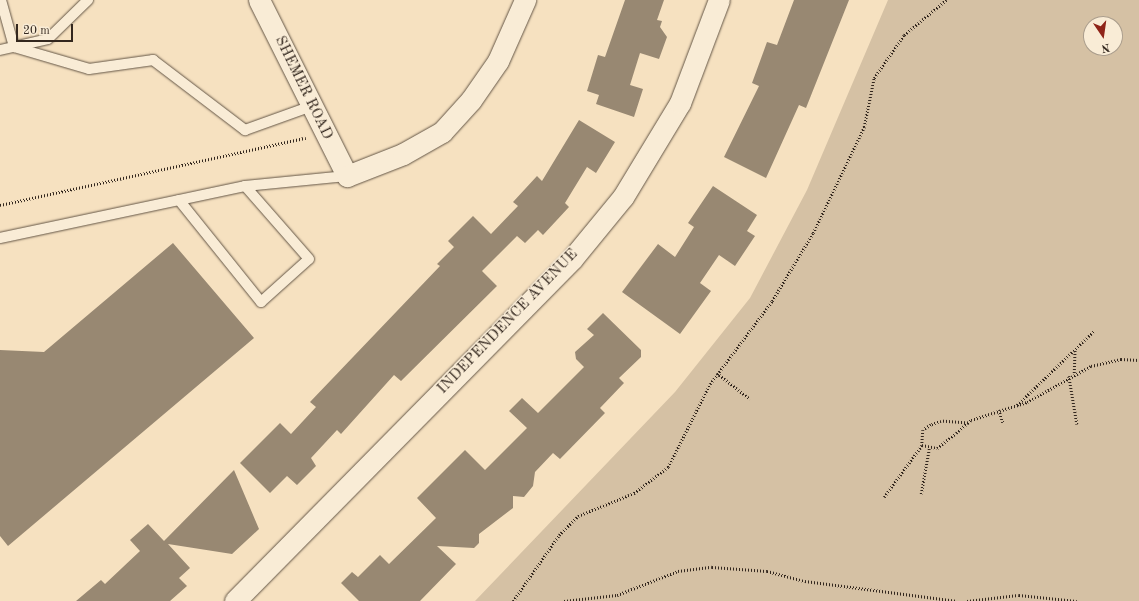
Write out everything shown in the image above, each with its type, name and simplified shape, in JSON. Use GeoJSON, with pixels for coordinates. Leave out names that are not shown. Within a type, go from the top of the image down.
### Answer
{"type":"FeatureCollection","features":[{"type":"Feature","properties":{"kind":"street","name":"SHEMER ROAD"},"geometry":{"type":"LineString","coordinates":[[259,0],[347,176]]}},
{"type":"Feature","properties":{"kind":"street"},"geometry":{"type":"LineString","coordinates":[[347,176],[402,154],[442,132],[471,100],[498,61],[525,0]]}},
{"type":"Feature","properties":{"kind":"street","name":"INDEPENDENCE AVENUE"},"geometry":{"type":"LineString","coordinates":[[235,601],[572,259],[622,197],[680,103],[719,0]]}},
{"type":"Feature","properties":{"kind":"lane"},"geometry":{"type":"LineString","coordinates":[[1,0],[14,47]]}},
{"type":"Feature","properties":{"kind":"lane"},"geometry":{"type":"LineString","coordinates":[[0,50],[48,40],[88,0]]}},
{"type":"Feature","properties":{"kind":"lane"},"geometry":{"type":"LineString","coordinates":[[14,47],[89,69],[153,60],[245,130],[312,106]]}},
{"type":"Feature","properties":{"kind":"lane"},"geometry":{"type":"LineString","coordinates":[[0,238],[245,186],[347,176]]}},
{"type":"Feature","properties":{"kind":"lane"},"geometry":{"type":"LineString","coordinates":[[179,200],[261,302],[309,259],[245,186]]}},
{"type":"Feature","properties":{"kind":"path"},"geometry":{"type":"LineString","coordinates":[[513,601],[559,535],[578,516],[634,493],[668,467],[717,373],[772,300],[813,233],[864,126],[874,78],[904,36],[946,0]]}},
{"type":"Feature","properties":{"kind":"path"},"geometry":{"type":"LineString","coordinates":[[0,205],[326,134]]}},
{"type":"Feature","properties":{"kind":"path"},"geometry":{"type":"LineString","coordinates":[[1017,405],[1094,331]]}},
{"type":"Feature","properties":{"kind":"path"},"geometry":{"type":"LineString","coordinates":[[1074,373],[1076,349]]}},
{"type":"Feature","properties":{"kind":"path"},"geometry":{"type":"LineString","coordinates":[[922,445],[929,449],[937,448],[968,423],[999,410],[1017,405],[1074,373],[1106,362],[1139,360]]}},
{"type":"Feature","properties":{"kind":"path"},"geometry":{"type":"LineString","coordinates":[[717,373],[750,398]]}},
{"type":"Feature","properties":{"kind":"path"},"geometry":{"type":"LineString","coordinates":[[1069,375],[1077,424]]}},
{"type":"Feature","properties":{"kind":"path"},"geometry":{"type":"LineString","coordinates":[[999,410],[1003,422]]}},
{"type":"Feature","properties":{"kind":"path"},"geometry":{"type":"LineString","coordinates":[[884,497],[922,445],[923,430],[931,424],[941,421],[968,423]]}},
{"type":"Feature","properties":{"kind":"path"},"geometry":{"type":"LineString","coordinates":[[921,494],[929,449]]}},
{"type":"Feature","properties":{"kind":"path"},"geometry":{"type":"LineString","coordinates":[[564,601],[617,595],[678,571],[718,568],[767,571],[804,581],[956,601]]}},
{"type":"Feature","properties":{"kind":"path"},"geometry":{"type":"LineString","coordinates":[[967,601],[1019,595],[1077,601]]}},
{"type":"Feature","properties":{"kind":"shaded area"},"geometry":{"type":"Polygon","coordinates":[[[888,0],[1139,0],[1139,601],[475,601],[675,392],[750,298],[807,190],[888,0]]]}},
{"type":"Feature","properties":{"kind":"building"},"geometry":{"type":"Polygon","coordinates":[[[625,0],[664,0],[657,20],[662,21],[660,27],[667,37],[659,59],[640,53],[630,85],[643,89],[634,117],[596,104],[599,95],[587,91],[598,55],[605,57],[625,0]]]}},
{"type":"Feature","properties":{"kind":"building"},"geometry":{"type":"Polygon","coordinates":[[[794,0],[849,0],[806,108],[799,105],[766,178],[724,157],[759,86],[752,83],[767,42],[777,45],[794,0]]]}},
{"type":"Feature","properties":{"kind":"building"},"geometry":{"type":"Polygon","coordinates":[[[579,120],[615,142],[596,173],[587,167],[565,203],[569,207],[543,235],[538,230],[525,243],[517,236],[482,271],[497,286],[401,381],[394,375],[341,434],[337,430],[311,458],[316,466],[297,485],[287,476],[270,493],[240,463],[280,423],[291,434],[316,407],[310,402],[440,266],[437,264],[454,247],[448,241],[473,216],[491,234],[518,206],[513,202],[537,176],[542,181],[579,120]]]}},
{"type":"Feature","properties":{"kind":"building"},"geometry":{"type":"Polygon","coordinates":[[[713,186],[757,215],[747,231],[755,236],[735,266],[719,255],[700,283],[711,291],[680,334],[622,292],[658,244],[675,257],[694,227],[688,223],[713,186]]]}},
{"type":"Feature","properties":{"kind":"building"},"geometry":{"type":"Polygon","coordinates":[[[173,243],[254,338],[8,546],[0,536],[0,350],[44,352],[173,243]]]}},
{"type":"Feature","properties":{"kind":"building"},"geometry":{"type":"Polygon","coordinates":[[[603,313],[641,350],[641,357],[619,378],[624,383],[600,408],[605,413],[560,459],[553,453],[535,472],[533,486],[524,497],[513,496],[513,508],[479,534],[479,543],[474,548],[437,546],[456,564],[420,601],[359,601],[341,583],[352,572],[358,577],[380,555],[389,564],[436,518],[417,498],[465,450],[485,470],[527,428],[509,411],[522,398],[538,413],[584,367],[576,359],[575,352],[594,335],[587,329],[603,313]]]}},
{"type":"Feature","properties":{"kind":"building"},"geometry":{"type":"Polygon","coordinates":[[[234,470],[259,529],[232,554],[168,544],[190,568],[179,578],[187,586],[170,601],[76,601],[101,580],[105,584],[140,551],[130,540],[148,524],[164,541],[234,470]]]}}]}
